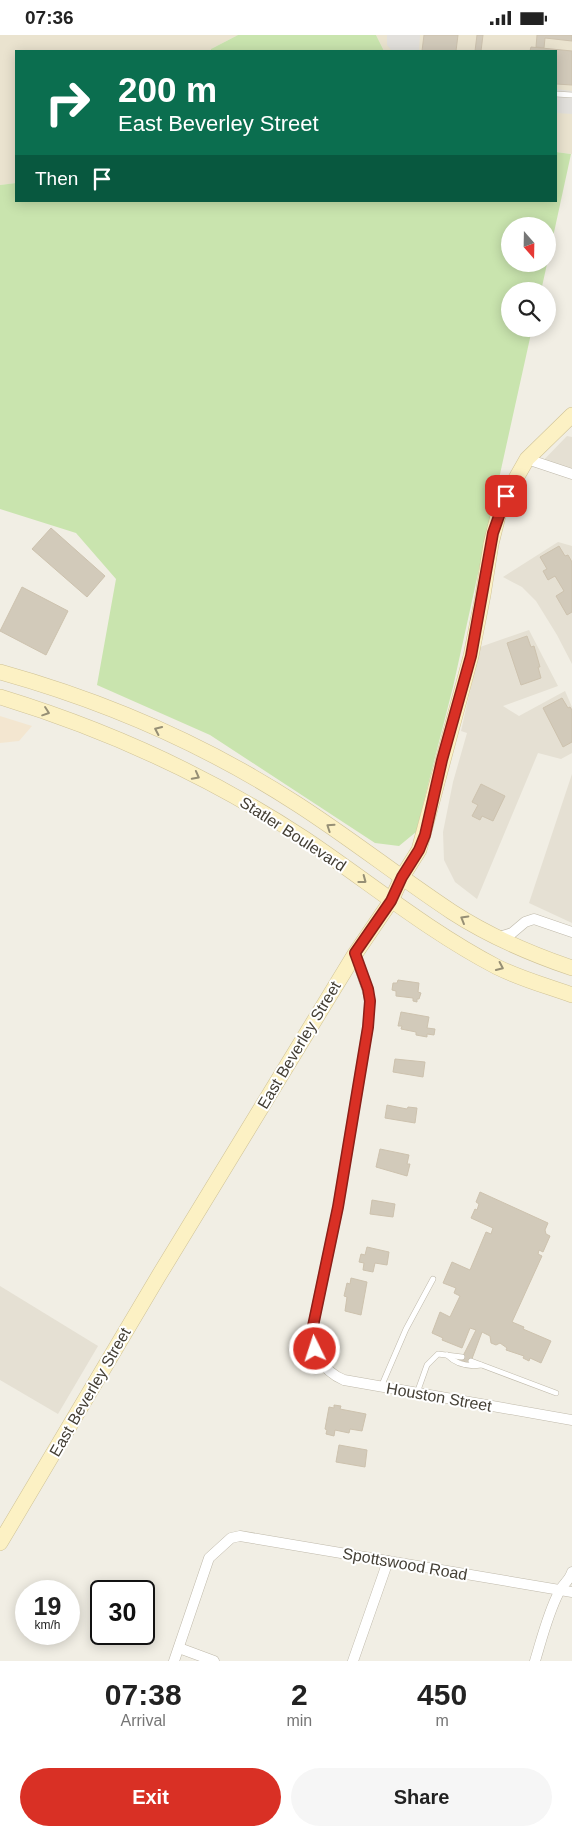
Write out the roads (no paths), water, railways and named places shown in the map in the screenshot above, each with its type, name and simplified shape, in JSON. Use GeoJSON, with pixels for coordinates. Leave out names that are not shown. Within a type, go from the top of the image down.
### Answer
{"type":"FeatureCollection","features":[{"type":"Feature","properties":{"kind":"main road","name":"East Beverley Street"},"geometry":{"type":"LineString","coordinates":[[0,1543],[158,1277],[355,953],[391,901],[402,877],[419,850],[425,835],[442,760],[471,656],[483,595],[485,570],[498,516],[511,487],[527,459],[572,415]]}},
{"type":"Feature","properties":{"kind":"main road","name":"Statler Boulevard"},"geometry":{"type":"LineString","coordinates":[[0,672],[46,685],[113,710],[223,761],[296,803],[453,912],[499,937],[572,968]]}},
{"type":"Feature","properties":{"kind":"main road","name":"Statler Boulevard"},"geometry":{"type":"LineString","coordinates":[[0,697],[103,733],[180,767],[248,803],[304,839],[432,929],[499,968],[572,995]]}},
{"type":"Feature","properties":{"kind":"street"},"geometry":{"type":"LineString","coordinates":[[527,459],[572,474]]}},
{"type":"Feature","properties":{"kind":"street"},"geometry":{"type":"LineString","coordinates":[[499,937],[512,933],[525,922],[534,919],[572,932]]}},
{"type":"Feature","properties":{"kind":"street","name":"Houston Street"},"geometry":{"type":"LineString","coordinates":[[355,953],[368,989],[370,1001],[368,1027],[338,1207],[313,1326],[313,1342],[317,1354],[325,1367],[340,1378],[381,1387],[572,1420]]}},
{"type":"Feature","properties":{"kind":"street","name":"Spottswood Road"},"geometry":{"type":"LineString","coordinates":[[179,1648],[209,1558],[232,1538],[237,1537],[572,1592]]}},
{"type":"Feature","properties":{"kind":"street"},"geometry":{"type":"LineString","coordinates":[[354,1661],[388,1561]]}},
{"type":"Feature","properties":{"kind":"street"},"geometry":{"type":"LineString","coordinates":[[535,1661],[552,1607],[560,1590],[572,1573]]}},
{"type":"Feature","properties":{"kind":"street"},"geometry":{"type":"LineString","coordinates":[[174,1661],[179,1648],[214,1661]]}},
{"type":"Feature","properties":{"kind":"lane"},"geometry":{"type":"LineString","coordinates":[[557,94],[572,95]]}},
{"type":"Feature","properties":{"kind":"lane"},"geometry":{"type":"LineString","coordinates":[[381,1387],[406,1329],[433,1279]]}},
{"type":"Feature","properties":{"kind":"lane"},"geometry":{"type":"LineString","coordinates":[[417,1393],[427,1365],[438,1354],[462,1357]]}},
{"type":"Feature","properties":{"kind":"lane"},"geometry":{"type":"LineString","coordinates":[[447,1355],[453,1361],[471,1367],[482,1365]]}},
{"type":"Feature","properties":{"kind":"lane"},"geometry":{"type":"LineString","coordinates":[[471,1361],[556,1393]]}}]}
